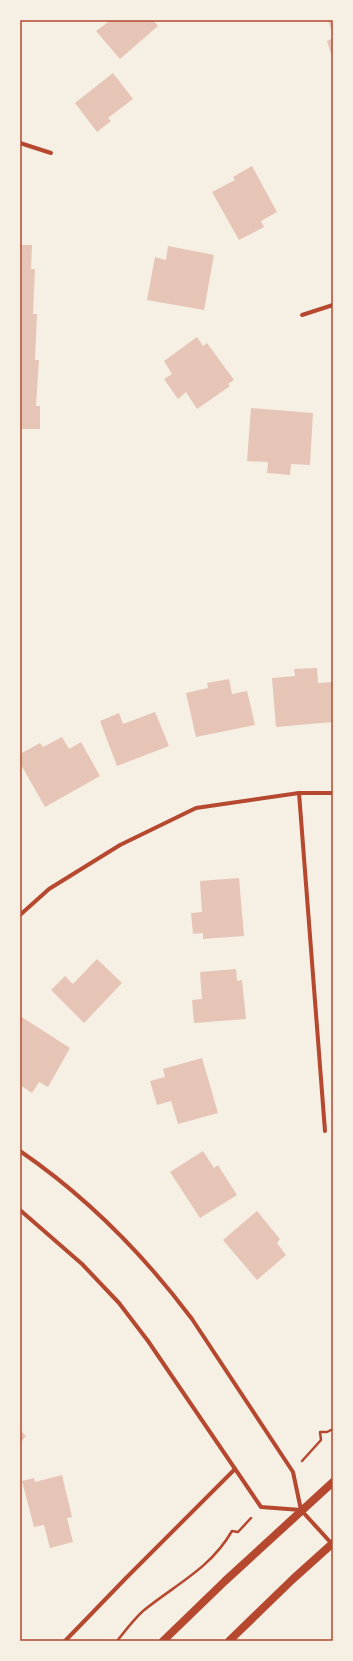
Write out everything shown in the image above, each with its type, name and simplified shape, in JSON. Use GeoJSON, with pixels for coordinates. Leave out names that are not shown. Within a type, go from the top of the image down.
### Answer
{"type":"FeatureCollection","features":[{"type":"Feature","properties":{"kind":"main road"},"geometry":{"type":"LineString","coordinates":[[163,1641],[301,1510],[333,1482]]}},
{"type":"Feature","properties":{"kind":"main road"},"geometry":{"type":"LineString","coordinates":[[229,1641],[293,1579],[332,1544]]}},
{"type":"Feature","properties":{"kind":"street"},"geometry":{"type":"LineString","coordinates":[[20,143],[51,153]]}},
{"type":"Feature","properties":{"kind":"street"},"geometry":{"type":"LineString","coordinates":[[302,315],[333,306]]}},
{"type":"Feature","properties":{"kind":"street"},"geometry":{"type":"LineString","coordinates":[[20,915],[49,889],[120,845],[196,808],[299,793],[333,793]]}},
{"type":"Feature","properties":{"kind":"street"},"geometry":{"type":"LineString","coordinates":[[299,793],[325,1130]]}},
{"type":"Feature","properties":{"kind":"street"},"geometry":{"type":"LineString","coordinates":[[20,1151],[62,1182],[100,1215],[137,1253],[177,1300],[192,1319],[293,1472],[301,1510],[332,1544]]}},
{"type":"Feature","properties":{"kind":"street"},"geometry":{"type":"LineString","coordinates":[[20,1210],[82,1264],[119,1303],[139,1328],[261,1507],[301,1510]]}},
{"type":"Feature","properties":{"kind":"street"},"geometry":{"type":"LineString","coordinates":[[65,1641],[131,1572],[235,1469]]}},
{"type":"Feature","properties":{"kind":"path"},"geometry":{"type":"LineString","coordinates":[[321,1440],[320,1432],[328,1432],[333,1429]]}},
{"type":"Feature","properties":{"kind":"path"},"geometry":{"type":"LineString","coordinates":[[117,1641],[141,1612],[187,1580],[211,1559],[221,1549],[232,1531],[238,1532]]}},
{"type":"Feature","properties":{"kind":"building"},"geometry":{"type":"Polygon","coordinates":[[[111,20],[153,20],[158,26],[120,59],[96,31],[111,20]]]}},
{"type":"Feature","properties":{"kind":"building"},"geometry":{"type":"Polygon","coordinates":[[[328,20],[333,20],[333,36],[328,20]]]}},
{"type":"Feature","properties":{"kind":"building"},"geometry":{"type":"Polygon","coordinates":[[[333,38],[333,60],[327,41],[333,38]]]}},
{"type":"Feature","properties":{"kind":"building"},"geometry":{"type":"Polygon","coordinates":[[[113,73],[133,99],[108,118],[111,121],[97,132],[75,103],[113,73]]]}},
{"type":"Feature","properties":{"kind":"building"},"geometry":{"type":"Polygon","coordinates":[[[252,166],[277,212],[261,221],[264,227],[239,240],[212,192],[235,180],[233,177],[252,166]]]}},
{"type":"Feature","properties":{"kind":"building"},"geometry":{"type":"Polygon","coordinates":[[[20,245],[32,245],[31,269],[35,269],[33,314],[37,314],[35,360],[39,360],[36,406],[40,406],[40,429],[20,429],[20,245]]]}},
{"type":"Feature","properties":{"kind":"building"},"geometry":{"type":"Polygon","coordinates":[[[168,246],[214,255],[204,310],[147,300],[155,257],[166,260],[168,246]]]}},
{"type":"Feature","properties":{"kind":"building"},"geometry":{"type":"Polygon","coordinates":[[[197,337],[203,346],[207,343],[234,380],[228,384],[230,386],[197,409],[186,392],[178,399],[164,379],[172,374],[164,361],[197,337]]]}},
{"type":"Feature","properties":{"kind":"building"},"geometry":{"type":"Polygon","coordinates":[[[251,408],[313,413],[310,465],[291,464],[290,475],[267,473],[268,462],[247,461],[251,408]]]}},
{"type":"Feature","properties":{"kind":"building"},"geometry":{"type":"Polygon","coordinates":[[[317,668],[318,683],[333,682],[333,722],[276,727],[272,678],[295,676],[294,669],[317,668]]]}},
{"type":"Feature","properties":{"kind":"building"},"geometry":{"type":"Polygon","coordinates":[[[229,679],[232,694],[247,691],[255,725],[196,737],[186,693],[208,688],[207,683],[229,679]]]}},
{"type":"Feature","properties":{"kind":"building"},"geometry":{"type":"Polygon","coordinates":[[[155,712],[169,746],[117,766],[100,721],[119,713],[123,724],[155,712]]]}},
{"type":"Feature","properties":{"kind":"building"},"geometry":{"type":"Polygon","coordinates":[[[62,737],[69,749],[81,742],[100,776],[45,807],[20,763],[20,754],[40,743],[43,747],[62,737]]]}},
{"type":"Feature","properties":{"kind":"building"},"geometry":{"type":"Polygon","coordinates":[[[239,878],[244,936],[203,939],[203,933],[193,934],[191,913],[202,912],[200,881],[239,878]]]}},
{"type":"Feature","properties":{"kind":"building"},"geometry":{"type":"Polygon","coordinates":[[[97,959],[122,983],[84,1023],[51,990],[65,976],[73,984],[97,959]]]}},
{"type":"Feature","properties":{"kind":"building"},"geometry":{"type":"Polygon","coordinates":[[[236,969],[237,981],[242,980],[246,1019],[194,1023],[192,1000],[202,999],[200,972],[236,969]]]}},
{"type":"Feature","properties":{"kind":"building"},"geometry":{"type":"Polygon","coordinates":[[[20,1016],[70,1048],[48,1087],[39,1082],[32,1093],[20,1085],[20,1016]]]}},
{"type":"Feature","properties":{"kind":"building"},"geometry":{"type":"Polygon","coordinates":[[[202,1058],[218,1113],[178,1124],[171,1101],[157,1105],[150,1081],[165,1077],[163,1069],[202,1058]]]}},
{"type":"Feature","properties":{"kind":"building"},"geometry":{"type":"Polygon","coordinates":[[[203,1151],[214,1168],[218,1165],[237,1195],[200,1218],[170,1172],[203,1151]]]}},
{"type":"Feature","properties":{"kind":"building"},"geometry":{"type":"Polygon","coordinates":[[[257,1211],[280,1239],[277,1243],[286,1255],[257,1280],[223,1240],[257,1211]]]}},
{"type":"Feature","properties":{"kind":"building"},"geometry":{"type":"Polygon","coordinates":[[[20,1430],[26,1436],[20,1443],[20,1430]]]}},
{"type":"Feature","properties":{"kind":"building"},"geometry":{"type":"Polygon","coordinates":[[[62,1475],[72,1517],[67,1518],[73,1542],[50,1548],[44,1525],[34,1527],[22,1481],[34,1478],[35,1482],[62,1475]]]}}]}
